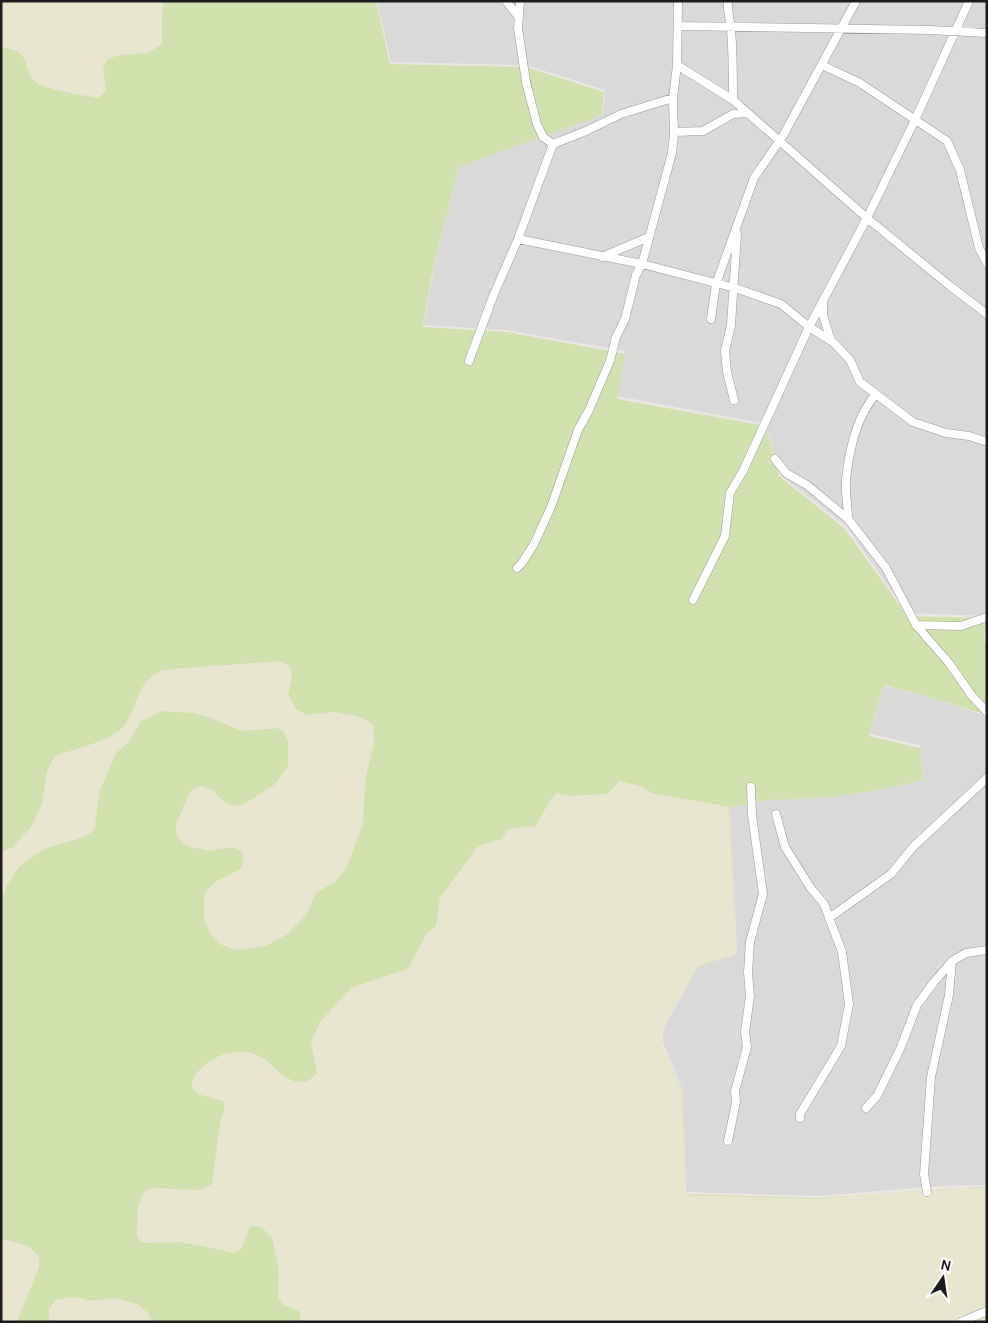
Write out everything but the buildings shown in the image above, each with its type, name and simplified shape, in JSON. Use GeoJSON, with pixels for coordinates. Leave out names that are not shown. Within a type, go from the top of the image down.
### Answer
{"type":"FeatureCollection","features":[{"type":"Feature","properties":{"kind":"street"},"geometry":{"type":"LineString","coordinates":[[506,1],[518,16]]}},
{"type":"Feature","properties":{"kind":"street"},"geometry":{"type":"LineString","coordinates":[[520,1],[518,16],[519,45],[526,82],[536,124],[543,137],[553,144]]}},
{"type":"Feature","properties":{"kind":"street"},"geometry":{"type":"LineString","coordinates":[[517,568],[534,544],[551,507],[578,430],[610,362],[616,337],[626,319],[636,275],[642,264],[672,152],[674,132],[672,98],[677,65],[678,1]]}},
{"type":"Feature","properties":{"kind":"street"},"geometry":{"type":"LineString","coordinates":[[728,1],[731,26],[732,100]]}},
{"type":"Feature","properties":{"kind":"street"},"geometry":{"type":"LineString","coordinates":[[711,319],[716,284],[754,178],[784,134],[856,1]]}},
{"type":"Feature","properties":{"kind":"street"},"geometry":{"type":"LineString","coordinates":[[693,600],[725,536],[730,493],[743,471],[809,327],[916,120],[969,1]]}},
{"type":"Feature","properties":{"kind":"street"},"geometry":{"type":"LineString","coordinates":[[678,26],[930,30],[987,33]]}},
{"type":"Feature","properties":{"kind":"street"},"geometry":{"type":"LineString","coordinates":[[677,65],[732,100],[867,218],[987,314]]}},
{"type":"Feature","properties":{"kind":"street"},"geometry":{"type":"LineString","coordinates":[[822,65],[860,83],[936,133],[950,145],[960,170],[979,248],[987,263]]}},
{"type":"Feature","properties":{"kind":"street"},"geometry":{"type":"LineString","coordinates":[[469,361],[494,294],[518,239],[553,144],[621,114],[672,98]]}},
{"type":"Feature","properties":{"kind":"street"},"geometry":{"type":"LineString","coordinates":[[674,132],[703,131],[733,114],[747,113]]}},
{"type":"Feature","properties":{"kind":"street"},"geometry":{"type":"LineString","coordinates":[[734,400],[727,372],[725,351],[731,325],[737,222]]}},
{"type":"Feature","properties":{"kind":"street"},"geometry":{"type":"LineString","coordinates":[[602,257],[649,237]]}},
{"type":"Feature","properties":{"kind":"street"},"geometry":{"type":"LineString","coordinates":[[518,239],[642,264],[734,288],[781,304],[809,327],[831,341],[850,360],[860,382],[913,422],[946,433],[969,436],[987,442]]}},
{"type":"Feature","properties":{"kind":"street"},"geometry":{"type":"LineString","coordinates":[[823,300],[823,315],[831,341]]}},
{"type":"Feature","properties":{"kind":"street"},"geometry":{"type":"LineString","coordinates":[[848,519],[846,481],[854,434],[868,404],[876,394]]}},
{"type":"Feature","properties":{"kind":"street"},"geometry":{"type":"LineString","coordinates":[[775,460],[786,473],[806,485],[848,519],[886,568],[916,625],[949,663],[972,696],[987,712]]}},
{"type":"Feature","properties":{"kind":"street"},"geometry":{"type":"LineString","coordinates":[[916,625],[961,626],[987,618]]}},
{"type":"Feature","properties":{"kind":"street"},"geometry":{"type":"LineString","coordinates":[[829,918],[891,874],[914,847],[987,778]]}},
{"type":"Feature","properties":{"kind":"street"},"geometry":{"type":"LineString","coordinates":[[728,1141],[736,1102],[735,1091],[747,1047],[745,1032],[750,996],[748,972],[750,942],[763,894],[752,815],[751,787]]}},
{"type":"Feature","properties":{"kind":"street"},"geometry":{"type":"LineString","coordinates":[[776,814],[786,847],[810,887],[824,904],[842,952],[849,1004],[841,1046],[800,1114],[800,1118]]}},
{"type":"Feature","properties":{"kind":"street"},"geometry":{"type":"LineString","coordinates":[[866,1108],[877,1096],[897,1055],[917,1005],[952,961],[966,953],[986,948]]}},
{"type":"Feature","properties":{"kind":"street"},"geometry":{"type":"LineString","coordinates":[[927,1192],[924,1174],[931,1077],[949,995],[952,961]]}},
{"type":"Feature","properties":{"kind":"street"},"geometry":{"type":"LineString","coordinates":[[961,1322],[987,1311]]}},
{"type":"Feature","properties":{"kind":"shaded area"},"geometry":{"type":"Polygon","coordinates":[[[1,1],[164,1],[162,44],[148,53],[119,55],[103,68],[106,91],[98,98],[38,84],[31,75],[24,57],[16,49],[1,47],[1,1]]]}},
{"type":"Feature","properties":{"kind":"shaded area"},"geometry":{"type":"Polygon","coordinates":[[[377,1],[987,1],[987,640],[985,640],[985,616],[907,613],[846,526],[779,474],[766,424],[617,396],[625,351],[506,330],[424,325],[433,273],[459,167],[603,114],[605,90],[526,65],[391,62],[377,1]]]}},
{"type":"Feature","properties":{"kind":"shaded area"},"geometry":{"type":"Polygon","coordinates":[[[280,661],[290,667],[292,678],[288,695],[307,715],[336,712],[363,718],[373,725],[374,742],[365,781],[363,824],[347,867],[336,881],[316,893],[307,914],[286,935],[265,946],[236,950],[220,944],[210,935],[204,919],[204,895],[215,882],[241,869],[232,847],[209,851],[185,845],[177,836],[176,825],[190,792],[200,786],[211,789],[223,801],[278,728],[242,731],[209,717],[141,721],[129,741],[116,753],[100,790],[94,830],[84,837],[44,849],[1,905],[1,852],[13,847],[42,805],[47,771],[55,756],[116,734],[124,726],[144,684],[162,670],[280,661]]]}},
{"type":"Feature","properties":{"kind":"shaded area"},"geometry":{"type":"Polygon","coordinates":[[[884,686],[987,716],[987,1186],[941,1186],[816,1196],[686,1192],[683,1090],[662,1040],[665,1025],[699,966],[737,954],[730,807],[769,800],[830,797],[878,790],[923,780],[920,745],[870,734],[884,686]]]}},
{"type":"Feature","properties":{"kind":"shaded area"},"geometry":{"type":"Polygon","coordinates":[[[621,780],[641,786],[651,793],[729,807],[736,954],[698,966],[664,1025],[661,1042],[682,1092],[685,1194],[817,1199],[942,1189],[987,1188],[987,1321],[299,1322],[301,1316],[299,1311],[283,1305],[278,1297],[279,1271],[272,1237],[261,1227],[250,1227],[242,1248],[235,1253],[182,1242],[142,1243],[137,1236],[141,1197],[146,1190],[151,1188],[220,1123],[225,1107],[223,1101],[198,1094],[192,1088],[192,1080],[199,1071],[214,1057],[235,1051],[258,1056],[291,1081],[317,1073],[311,1043],[320,1022],[351,988],[408,969],[427,933],[436,926],[440,898],[478,846],[500,840],[509,829],[535,826],[544,815],[549,801],[557,793],[571,796],[621,780]]]}},
{"type":"Feature","properties":{"kind":"shaded area"},"geometry":{"type":"Polygon","coordinates":[[[1,1239],[26,1245],[39,1256],[39,1268],[17,1322],[1,1322],[1,1239]]]}},
{"type":"Feature","properties":{"kind":"shaded area"},"geometry":{"type":"Polygon","coordinates":[[[74,1297],[91,1301],[114,1298],[137,1304],[148,1313],[152,1322],[49,1322],[49,1309],[56,1300],[74,1297]]]}},
{"type":"Feature","properties":{"kind":"green space"},"geometry":{"type":"Polygon","coordinates":[[[164,1],[376,1],[390,64],[526,67],[604,92],[602,115],[459,167],[432,274],[423,327],[507,332],[625,354],[617,399],[766,426],[779,476],[845,529],[907,616],[985,618],[984,642],[987,642],[987,715],[884,685],[869,736],[920,748],[923,780],[879,790],[831,797],[770,800],[730,807],[736,954],[729,807],[651,793],[641,786],[619,781],[608,794],[571,796],[557,793],[535,826],[509,829],[500,840],[478,846],[440,898],[436,926],[427,933],[408,969],[351,988],[320,1022],[311,1043],[317,1073],[309,1080],[302,1082],[287,1078],[259,1056],[245,1052],[230,1053],[217,1057],[195,1075],[192,1088],[198,1094],[223,1101],[225,1107],[220,1123],[212,1184],[199,1190],[151,1188],[146,1191],[142,1196],[138,1209],[137,1236],[142,1243],[182,1242],[235,1253],[242,1248],[250,1226],[261,1227],[272,1237],[279,1271],[278,1297],[283,1305],[299,1311],[301,1316],[299,1322],[152,1322],[148,1313],[137,1304],[114,1298],[91,1301],[74,1297],[56,1300],[49,1309],[49,1322],[17,1322],[39,1267],[39,1256],[26,1245],[1,1239],[1,905],[7,885],[20,866],[44,849],[84,837],[94,830],[100,790],[116,753],[129,741],[141,721],[163,711],[192,713],[209,717],[242,731],[278,728],[283,731],[288,742],[288,766],[274,785],[244,804],[233,806],[223,801],[211,789],[200,786],[190,792],[176,825],[177,836],[185,845],[209,851],[232,847],[242,852],[244,858],[241,869],[215,882],[204,895],[204,919],[211,935],[220,944],[236,950],[265,946],[286,935],[307,914],[316,893],[336,881],[347,867],[363,823],[365,781],[374,742],[373,725],[363,718],[336,712],[307,715],[297,710],[288,695],[292,678],[290,667],[280,661],[162,670],[146,682],[141,689],[132,712],[118,732],[81,748],[55,756],[47,771],[42,805],[31,827],[13,847],[1,852],[1,47],[12,49],[23,56],[32,77],[37,83],[98,98],[106,91],[103,68],[108,59],[119,55],[148,53],[162,44],[164,1]]]}},
{"type":"Feature","properties":{"kind":"green space"},"geometry":{"type":"Polygon","coordinates":[[[736,954],[698,967],[664,1025],[698,966],[736,954]]]}},
{"type":"Feature","properties":{"kind":"green space"},"geometry":{"type":"Polygon","coordinates":[[[661,1042],[683,1092],[685,1194],[817,1198],[892,1193],[817,1199],[685,1195],[682,1092],[661,1042]]]}},
{"type":"Feature","properties":{"kind":"green space"},"geometry":{"type":"Polygon","coordinates":[[[982,1187],[987,1188],[957,1189],[982,1187]]]}},
{"type":"Feature","properties":{"kind":"green space"},"geometry":{"type":"Polygon","coordinates":[[[942,1189],[957,1189],[892,1193],[942,1189]]]}}]}
